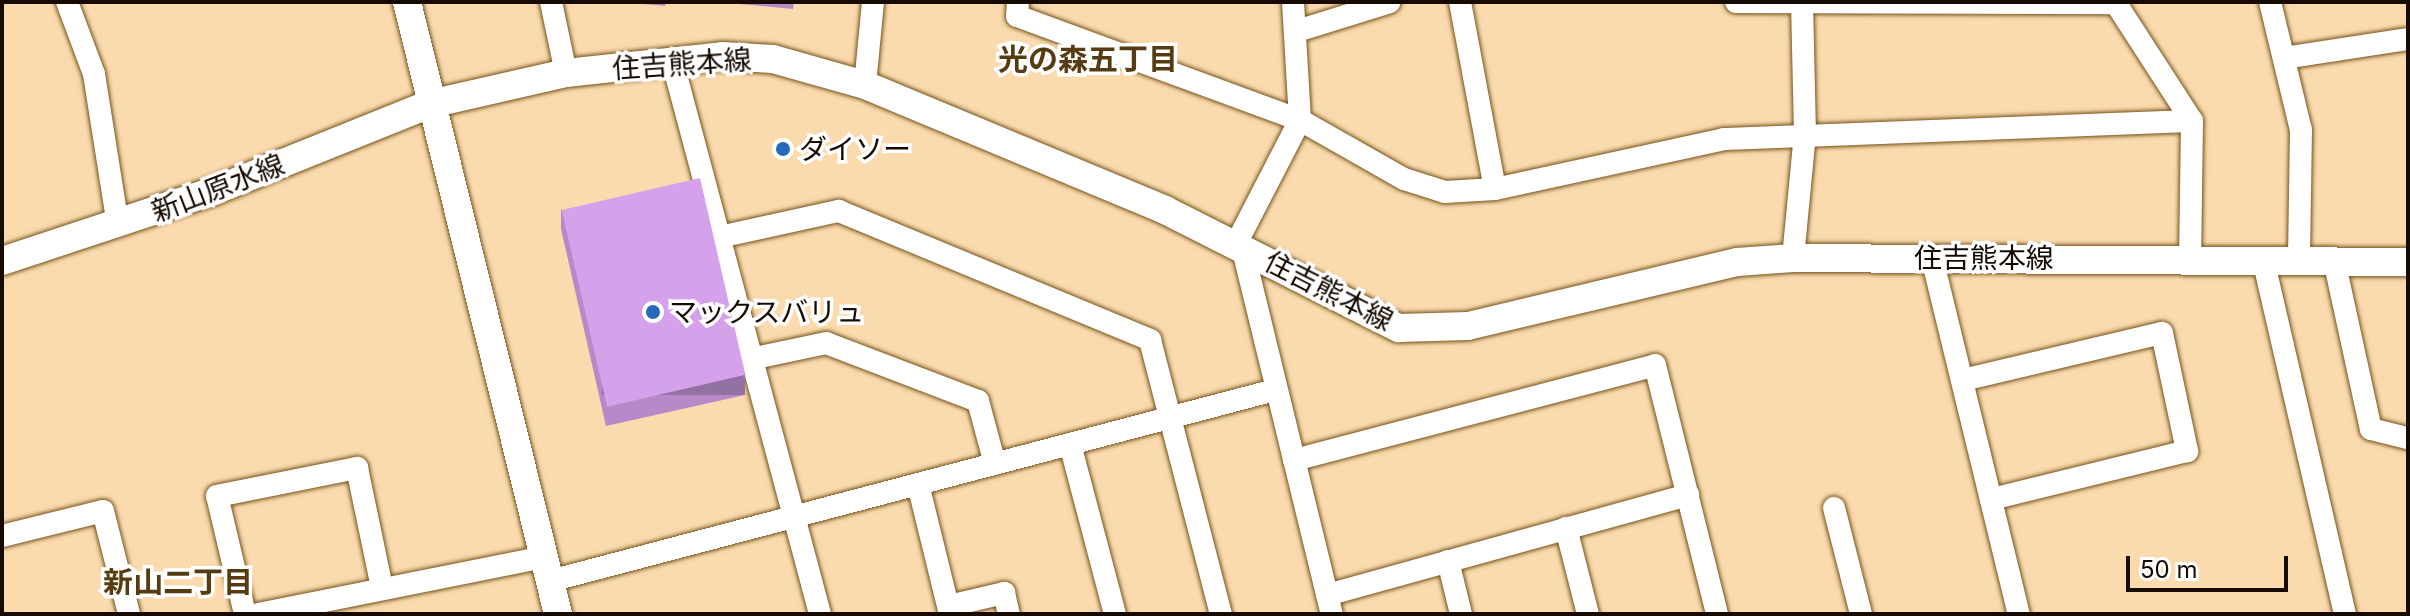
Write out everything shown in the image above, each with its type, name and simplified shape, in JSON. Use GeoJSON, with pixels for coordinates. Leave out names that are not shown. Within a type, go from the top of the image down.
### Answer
{"type":"FeatureCollection","features":[{"type":"Feature","properties":{"kind":"main road"},"geometry":{"type":"LineString","coordinates":[[407,2],[558,614]]}},
{"type":"Feature","properties":{"kind":"main road","name":"住吉熊本線"},"geometry":{"type":"LineString","coordinates":[[430,104],[566,73],[672,60],[773,59],[865,85],[1239,245],[1355,310],[1432,332],[1737,262],[1793,258],[2190,257],[2408,262]]}},
{"type":"Feature","properties":{"kind":"main road","name":"新山原水線"},"geometry":{"type":"LineString","coordinates":[[2,261],[118,225],[430,104]]}},
{"type":"Feature","properties":{"kind":"street"},"geometry":{"type":"LineString","coordinates":[[67,2],[94,74],[118,225]]}},
{"type":"Feature","properties":{"kind":"street"},"geometry":{"type":"LineString","coordinates":[[551,2],[566,73]]}},
{"type":"Feature","properties":{"kind":"street"},"geometry":{"type":"LineString","coordinates":[[865,85],[873,2]]}},
{"type":"Feature","properties":{"kind":"street"},"geometry":{"type":"LineString","coordinates":[[1018,2],[1017,16],[1300,120],[1404,179],[1445,192],[1495,189],[1724,139],[2192,121]]}},
{"type":"Feature","properties":{"kind":"street"},"geometry":{"type":"LineString","coordinates":[[1293,2],[1300,120],[1239,245],[1330,604],[1448,561],[1688,495]]}},
{"type":"Feature","properties":{"kind":"street"},"geometry":{"type":"LineString","coordinates":[[1297,31],[1390,2]]}},
{"type":"Feature","properties":{"kind":"street"},"geometry":{"type":"LineString","coordinates":[[1460,2],[1495,189]]}},
{"type":"Feature","properties":{"kind":"street"},"geometry":{"type":"LineString","coordinates":[[1736,2],[2115,2],[2192,121],[2190,257]]}},
{"type":"Feature","properties":{"kind":"street"},"geometry":{"type":"LineString","coordinates":[[2270,2],[2301,130],[2299,259]]}},
{"type":"Feature","properties":{"kind":"street"},"geometry":{"type":"LineString","coordinates":[[1793,258],[1805,134],[1802,4]]}},
{"type":"Feature","properties":{"kind":"street"},"geometry":{"type":"LineString","coordinates":[[2284,58],[2408,39]]}},
{"type":"Feature","properties":{"kind":"street"},"geometry":{"type":"LineString","coordinates":[[672,60],[724,236],[820,614]]}},
{"type":"Feature","properties":{"kind":"street"},"geometry":{"type":"LineString","coordinates":[[724,236],[839,211],[1150,340],[1221,614]]}},
{"type":"Feature","properties":{"kind":"street"},"geometry":{"type":"LineString","coordinates":[[1932,258],[2019,614]]}},
{"type":"Feature","properties":{"kind":"street"},"geometry":{"type":"LineString","coordinates":[[2263,259],[2345,614]]}},
{"type":"Feature","properties":{"kind":"street"},"geometry":{"type":"LineString","coordinates":[[2334,260],[2371,429],[2408,438]]}},
{"type":"Feature","properties":{"kind":"street"},"geometry":{"type":"LineString","coordinates":[[1963,380],[2162,333],[2187,451],[1991,499]]}},
{"type":"Feature","properties":{"kind":"street"},"geometry":{"type":"LineString","coordinates":[[755,358],[826,343],[978,401],[995,464]]}},
{"type":"Feature","properties":{"kind":"street"},"geometry":{"type":"LineString","coordinates":[[1294,460],[1655,365],[1717,614]]}},
{"type":"Feature","properties":{"kind":"street"},"geometry":{"type":"LineString","coordinates":[[259,614],[382,588],[546,569],[794,517],[1275,390]]}},
{"type":"Feature","properties":{"kind":"street"},"geometry":{"type":"LineString","coordinates":[[1070,444],[1115,614]]}},
{"type":"Feature","properties":{"kind":"street"},"geometry":{"type":"LineString","coordinates":[[245,614],[217,496],[357,468],[382,588]]}},
{"type":"Feature","properties":{"kind":"street"},"geometry":{"type":"LineString","coordinates":[[918,484],[950,610],[1004,593],[1009,614]]}},
{"type":"Feature","properties":{"kind":"street"},"geometry":{"type":"LineString","coordinates":[[1834,508],[1861,614]]}},
{"type":"Feature","properties":{"kind":"street"},"geometry":{"type":"LineString","coordinates":[[2,536],[103,511],[129,614]]}},
{"type":"Feature","properties":{"kind":"street"},"geometry":{"type":"LineString","coordinates":[[1566,528],[1588,614]]}},
{"type":"Feature","properties":{"kind":"street"},"geometry":{"type":"LineString","coordinates":[[1448,561],[1461,614]]}},
{"type":"Feature","properties":{"kind":"building","name":"マックスバリュ"},"geometry":{"type":"Polygon","coordinates":[[[700,178],[745,375],[607,407],[562,210],[700,178]]]}},
{"type":"Feature","properties":{"kind":"place","name":"ダイソー"},"geometry":{"type":"Point","coordinates":[783,149]}},
{"type":"Feature","properties":{"kind":"place","name":"マックスバリュ"},"geometry":{"type":"Point","coordinates":[653,312]}},
{"type":"Feature","properties":{"kind":"district","name":"光の森五丁目"},"geometry":{"type":"Point","coordinates":[1088,59]}},
{"type":"Feature","properties":{"kind":"district","name":"新山二丁目"},"geometry":{"type":"Point","coordinates":[178,582]}}]}
